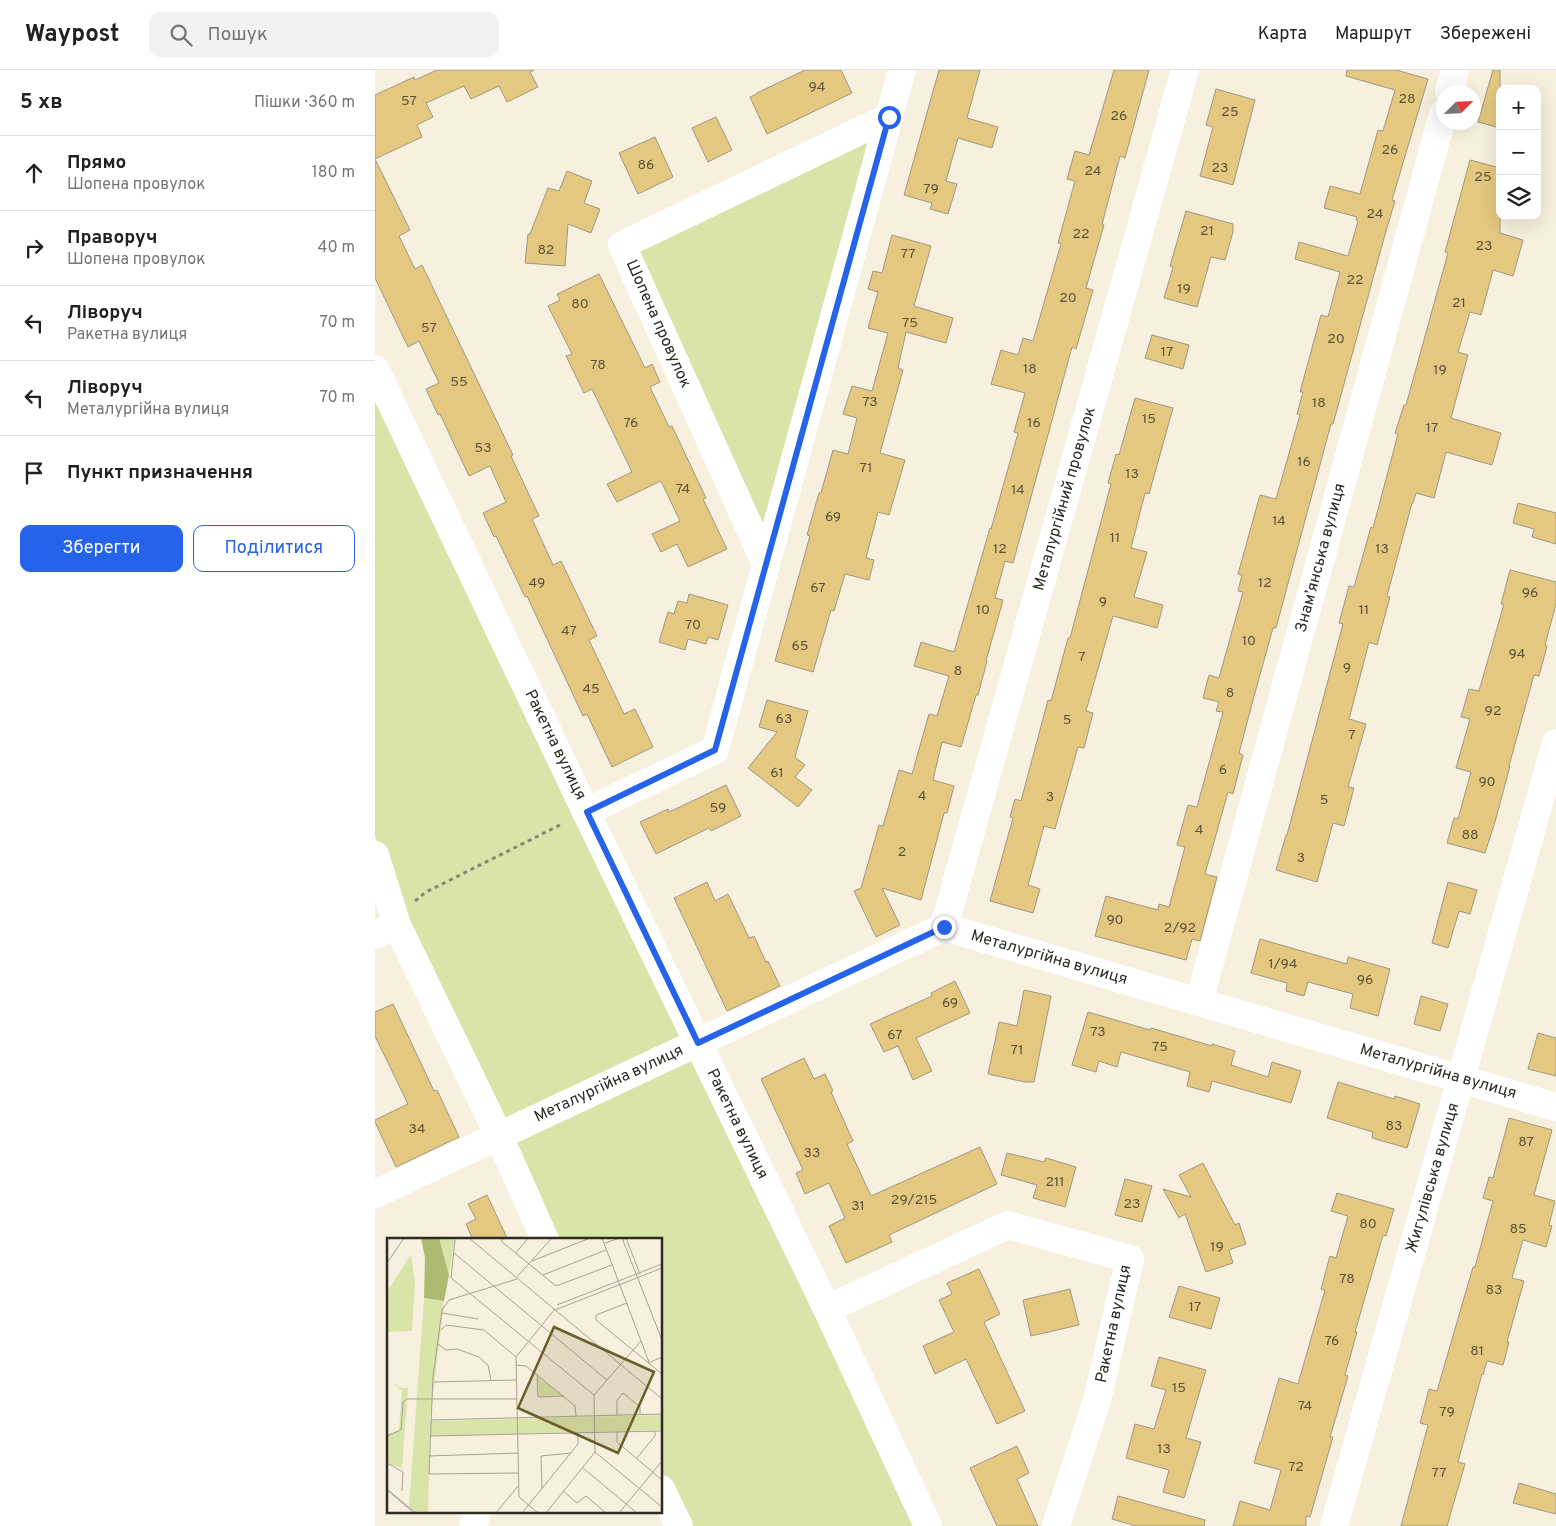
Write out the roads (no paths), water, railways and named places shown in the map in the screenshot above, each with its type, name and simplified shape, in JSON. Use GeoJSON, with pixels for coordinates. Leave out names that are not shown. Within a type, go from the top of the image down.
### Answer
{"type":"FeatureCollection","features":[{"type":"Feature","properties":{"kind":"street"},"geometry":{"type":"LineString","coordinates":[[587,812],[715,750],[902,70]]}},
{"type":"Feature","properties":{"kind":"street","name":"Металургійний провулок"},"geometry":{"type":"LineString","coordinates":[[944,927],[1185,70]]}},
{"type":"Feature","properties":{"kind":"street"},"geometry":{"type":"LineString","coordinates":[[1451,85],[1455,70]]}},
{"type":"Feature","properties":{"kind":"street","name":"Шопена провулок"},"geometry":{"type":"LineString","coordinates":[[766,564],[622,245],[889,117]]}},
{"type":"Feature","properties":{"kind":"street","name":"Знам’янська вулиця"},"geometry":{"type":"LineString","coordinates":[[1199,1002],[1439,130]]}},
{"type":"Feature","properties":{"kind":"street","name":"Ракетна вулиця"},"geometry":{"type":"LineString","coordinates":[[375,370],[827,1309],[928,1526]]}},
{"type":"Feature","properties":{"kind":"street","name":"Жигулівська вулиця"},"geometry":{"type":"LineString","coordinates":[[1334,1526],[1556,743]]}},
{"type":"Feature","properties":{"kind":"street"},"geometry":{"type":"LineString","coordinates":[[375,856],[386,930],[499,1136],[544,1238]]}},
{"type":"Feature","properties":{"kind":"street","name":"Металургійна вулиця"},"geometry":{"type":"LineString","coordinates":[[375,1194],[944,927],[1556,1107]]}},
{"type":"Feature","properties":{"kind":"street","name":"Ракетна вулиця"},"geometry":{"type":"LineString","coordinates":[[827,1309],[1008,1226],[1130,1258],[1097,1400],[1056,1526]]}},
{"type":"Feature","properties":{"kind":"street"},"geometry":{"type":"LineString","coordinates":[[663,1493],[679,1526]]}}]}
